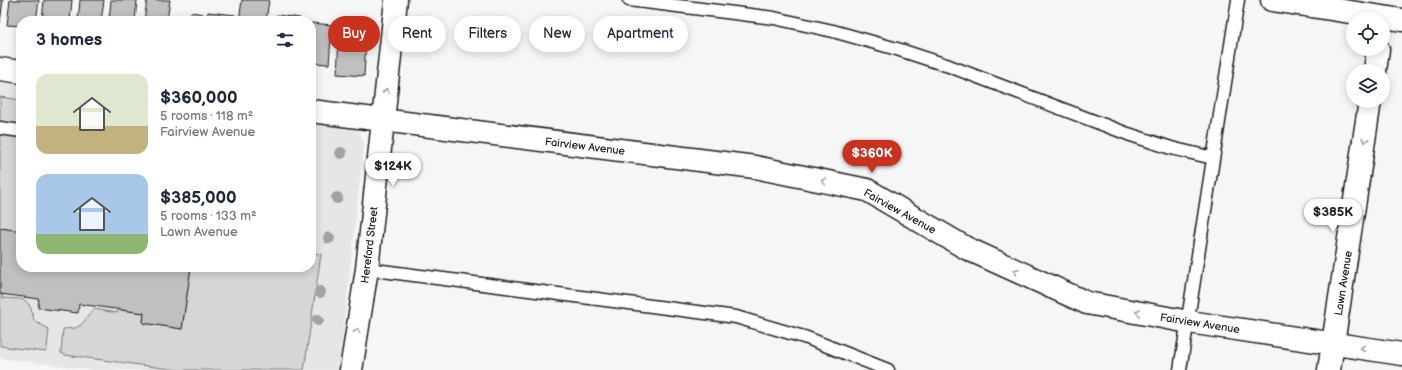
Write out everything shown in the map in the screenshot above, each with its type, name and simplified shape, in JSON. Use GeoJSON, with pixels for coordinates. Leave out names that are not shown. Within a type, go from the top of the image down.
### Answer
{"type":"FeatureCollection","features":[{"type":"Feature","properties":{"kind":"street","name":"Hereford Street"},"geometry":{"type":"LineString","coordinates":[[351,370],[367,269],[396,0]]}},
{"type":"Feature","properties":{"kind":"street"},"geometry":{"type":"LineString","coordinates":[[1272,0],[1371,12]]}},
{"type":"Feature","properties":{"kind":"street"},"geometry":{"type":"LineString","coordinates":[[0,69],[16,71]]}},
{"type":"Feature","properties":{"kind":"street","name":"Lawn Avenue"},"geometry":{"type":"LineString","coordinates":[[1329,370],[1369,108]]}},
{"type":"Feature","properties":{"kind":"street","name":"Fairview Avenue"},"geometry":{"type":"LineString","coordinates":[[316,112],[755,167],[867,190],[966,248],[1088,303],[1189,322],[1402,354]]}},
{"type":"Feature","properties":{"kind":"lane"},"geometry":{"type":"LineString","coordinates":[[629,0],[774,18],[833,31],[949,66],[1128,134],[1171,148],[1213,158]]}},
{"type":"Feature","properties":{"kind":"lane"},"geometry":{"type":"LineString","coordinates":[[1180,370],[1189,322],[1238,0]]}},
{"type":"Feature","properties":{"kind":"lane"},"geometry":{"type":"LineString","coordinates":[[0,128],[16,130]]}},
{"type":"Feature","properties":{"kind":"lane"},"geometry":{"type":"LineString","coordinates":[[367,269],[736,317],[807,338],[888,370]]}},
{"type":"Feature","properties":{"kind":"shaded area"},"geometry":{"type":"Polygon","coordinates":[[[0,83],[16,85],[16,272],[316,272],[316,124],[353,128],[361,134],[364,143],[339,370],[94,370],[0,358],[0,83]]]}},
{"type":"Feature","properties":{"kind":"shaded area"},"geometry":{"type":"Polygon","coordinates":[[[0,97],[16,99],[16,230],[0,228],[0,97]]]}},
{"type":"Feature","properties":{"kind":"shaded area"},"geometry":{"type":"Polygon","coordinates":[[[316,254],[321,254],[304,370],[178,370],[65,355],[61,353],[63,329],[75,328],[81,325],[94,309],[117,313],[118,310],[144,313],[143,323],[182,329],[190,272],[316,272],[316,254]]]}},
{"type":"Feature","properties":{"kind":"shaded area"},"geometry":{"type":"Polygon","coordinates":[[[0,294],[3,294],[2,298],[25,300],[30,307],[34,321],[49,329],[47,349],[45,352],[0,346],[0,294]]]}},
{"type":"Feature","properties":{"kind":"building"},"geometry":{"type":"Polygon","coordinates":[[[0,0],[3,0],[0,23],[0,0]]]}},
{"type":"Feature","properties":{"kind":"building"},"geometry":{"type":"Polygon","coordinates":[[[10,0],[39,0],[37,16],[16,16],[16,26],[7,25],[10,0]]]}},
{"type":"Feature","properties":{"kind":"building"},"geometry":{"type":"Polygon","coordinates":[[[44,0],[72,0],[70,16],[42,16],[44,0]]]}},
{"type":"Feature","properties":{"kind":"building"},"geometry":{"type":"Polygon","coordinates":[[[80,0],[104,0],[102,16],[78,16],[80,0]]]}},
{"type":"Feature","properties":{"kind":"building"},"geometry":{"type":"Polygon","coordinates":[[[111,0],[137,0],[135,16],[109,16],[111,0]]]}},
{"type":"Feature","properties":{"kind":"building"},"geometry":{"type":"Polygon","coordinates":[[[147,0],[170,0],[168,16],[145,16],[147,0]]]}},
{"type":"Feature","properties":{"kind":"building"},"geometry":{"type":"Polygon","coordinates":[[[242,0],[269,0],[267,16],[240,16],[242,0]]]}},
{"type":"Feature","properties":{"kind":"building"},"geometry":{"type":"Polygon","coordinates":[[[191,12],[203,14],[203,16],[190,16],[191,12]]]}},
{"type":"Feature","properties":{"kind":"building"},"geometry":{"type":"Polygon","coordinates":[[[208,12],[235,15],[235,16],[208,16],[208,12]]]}},
{"type":"Feature","properties":{"kind":"building"},"geometry":{"type":"Polygon","coordinates":[[[316,23],[328,25],[328,52],[330,52],[329,64],[316,63],[316,23]]]}},
{"type":"Feature","properties":{"kind":"building"},"geometry":{"type":"Polygon","coordinates":[[[338,52],[365,52],[364,76],[337,74],[338,52]]]}},
{"type":"Feature","properties":{"kind":"building"},"geometry":{"type":"Polygon","coordinates":[[[0,228],[16,230],[16,272],[190,272],[182,329],[143,323],[144,313],[79,304],[78,313],[38,308],[39,299],[0,294],[0,228]]]}}]}
